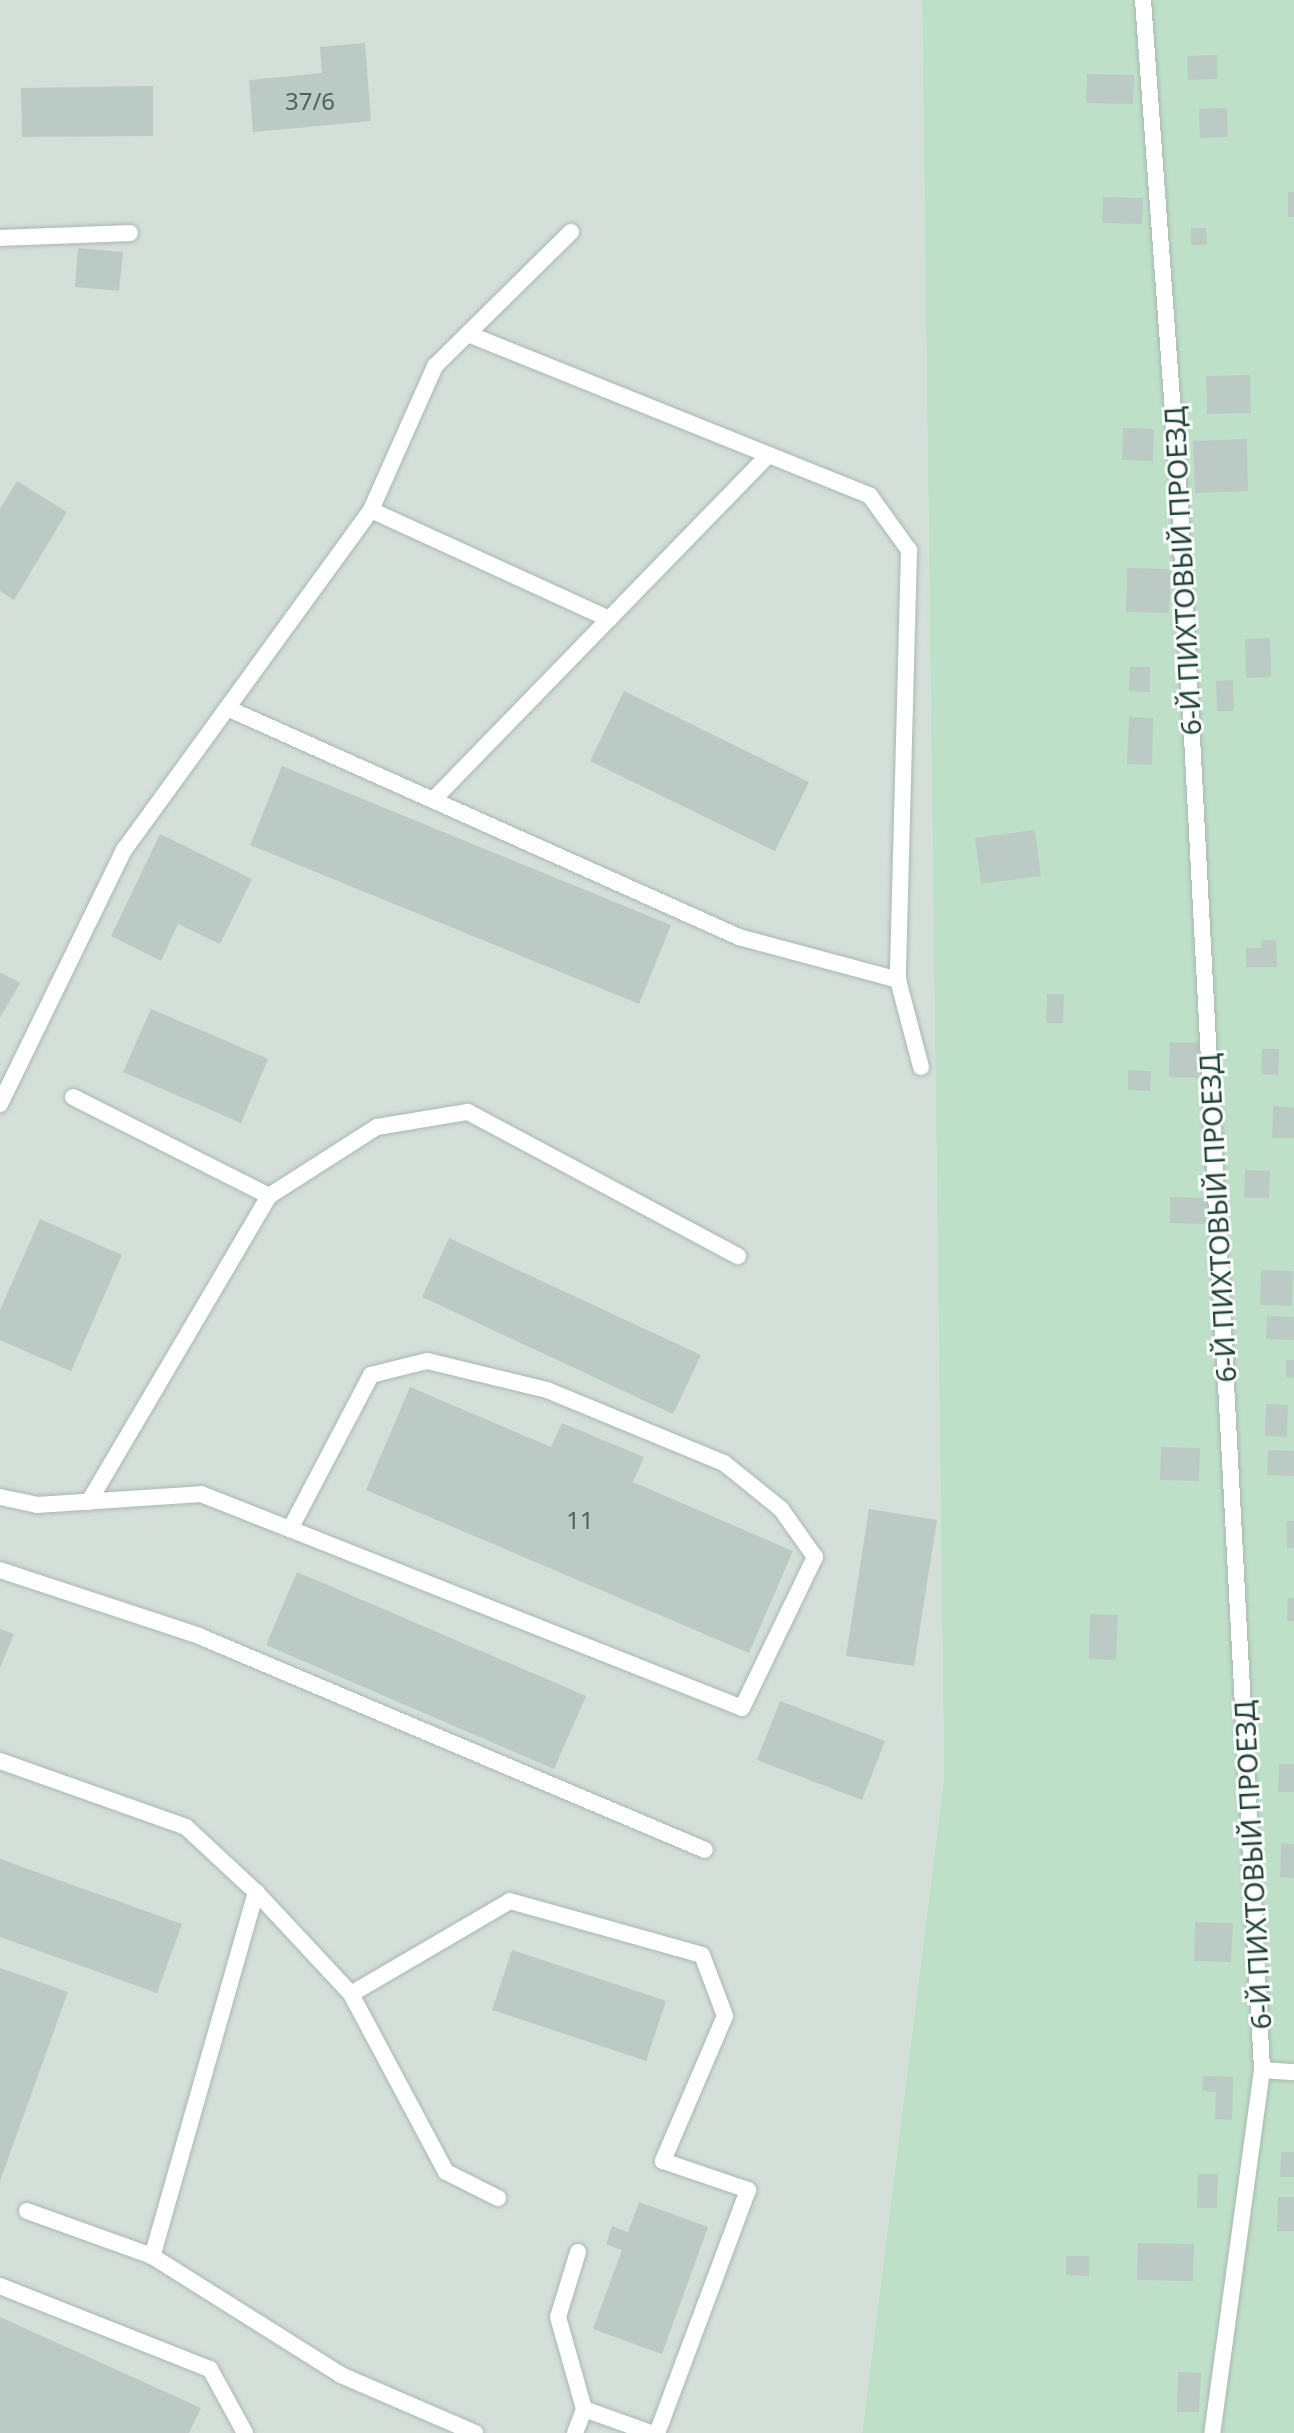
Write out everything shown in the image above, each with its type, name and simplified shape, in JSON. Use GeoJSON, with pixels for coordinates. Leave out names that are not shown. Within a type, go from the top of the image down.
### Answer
{"type":"FeatureCollection","features":[{"type":"Feature","properties":{"kind":"lane","name":"6-Й ПИХТОВЫЙ ПРОЕЗД"},"geometry":{"type":"LineString","coordinates":[[1143,0],[1180,509],[1262,2070],[1212,2433]]}},
{"type":"Feature","properties":{"kind":"lane"},"geometry":{"type":"LineString","coordinates":[[0,1104],[124,850],[371,510],[435,366],[571,232]]}},
{"type":"Feature","properties":{"kind":"lane"},"geometry":{"type":"LineString","coordinates":[[0,238],[130,233]]}},
{"type":"Feature","properties":{"kind":"lane"},"geometry":{"type":"LineString","coordinates":[[468,334],[870,496],[909,550],[898,980],[921,1067]]}},
{"type":"Feature","properties":{"kind":"lane"},"geometry":{"type":"LineString","coordinates":[[433,800],[768,455]]}},
{"type":"Feature","properties":{"kind":"lane"},"geometry":{"type":"LineString","coordinates":[[371,510],[609,619]]}},
{"type":"Feature","properties":{"kind":"lane"},"geometry":{"type":"LineString","coordinates":[[227,708],[739,937],[898,980]]}},
{"type":"Feature","properties":{"kind":"lane"},"geometry":{"type":"LineString","coordinates":[[73,1097],[269,1196]]}},
{"type":"Feature","properties":{"kind":"lane"},"geometry":{"type":"LineString","coordinates":[[89,1502],[269,1196],[377,1127],[468,1112],[738,1256]]}},
{"type":"Feature","properties":{"kind":"lane"},"geometry":{"type":"LineString","coordinates":[[0,1497],[37,1505],[201,1494],[742,1708],[815,1557],[781,1509],[724,1463],[547,1390],[427,1361],[371,1375],[290,1529]]}},
{"type":"Feature","properties":{"kind":"lane"},"geometry":{"type":"LineString","coordinates":[[0,1570],[199,1636],[705,1850]]}},
{"type":"Feature","properties":{"kind":"lane"},"geometry":{"type":"LineString","coordinates":[[0,1761],[186,1827],[256,1892],[351,1994],[446,2172],[498,2198]]}},
{"type":"Feature","properties":{"kind":"lane"},"geometry":{"type":"LineString","coordinates":[[152,2256],[256,1892]]}},
{"type":"Feature","properties":{"kind":"lane"},"geometry":{"type":"LineString","coordinates":[[351,1994],[510,1901],[702,1955],[725,2016],[663,2161],[748,2190],[654,2433],[584,2409]]}},
{"type":"Feature","properties":{"kind":"lane"},"geometry":{"type":"LineString","coordinates":[[1262,2070],[1294,2072]]}},
{"type":"Feature","properties":{"kind":"lane"},"geometry":{"type":"LineString","coordinates":[[27,2211],[152,2256],[341,2375],[475,2433]]}},
{"type":"Feature","properties":{"kind":"lane"},"geometry":{"type":"LineString","coordinates":[[575,2433],[584,2409],[558,2317],[578,2252]]}},
{"type":"Feature","properties":{"kind":"lane"},"geometry":{"type":"LineString","coordinates":[[0,2286],[210,2369],[245,2433]]}},
{"type":"Feature","properties":{"kind":"shaded area"},"geometry":{"type":"Polygon","coordinates":[[[0,0],[922,0],[944,1778],[862,2433],[0,2433],[0,0]]]}},
{"type":"Feature","properties":{"kind":"green space"},"geometry":{"type":"Polygon","coordinates":[[[922,0],[1294,0],[1294,2433],[862,2433],[944,1778],[922,0]]]}},
{"type":"Feature","properties":{"kind":"building"},"geometry":{"type":"Polygon","coordinates":[[[365,43],[371,121],[253,132],[249,80],[322,73],[320,47],[365,43]]]}},
{"type":"Feature","properties":{"kind":"building"},"geometry":{"type":"Polygon","coordinates":[[[1217,55],[1217,79],[1188,80],[1187,56],[1217,55]]]}},
{"type":"Feature","properties":{"kind":"building"},"geometry":{"type":"Polygon","coordinates":[[[1087,74],[1134,75],[1133,104],[1086,103],[1087,74]]]}},
{"type":"Feature","properties":{"kind":"building"},"geometry":{"type":"Polygon","coordinates":[[[153,86],[153,136],[22,137],[21,88],[153,86]]]}},
{"type":"Feature","properties":{"kind":"building"},"geometry":{"type":"Polygon","coordinates":[[[1227,108],[1228,137],[1200,138],[1199,109],[1227,108]]]}},
{"type":"Feature","properties":{"kind":"building"},"geometry":{"type":"Polygon","coordinates":[[[1288,192],[1294,192],[1294,217],[1288,217],[1288,192]]]}},
{"type":"Feature","properties":{"kind":"building"},"geometry":{"type":"Polygon","coordinates":[[[1103,197],[1143,198],[1142,224],[1102,223],[1103,197]]]}},
{"type":"Feature","properties":{"kind":"building"},"geometry":{"type":"Polygon","coordinates":[[[1191,228],[1206,228],[1207,245],[1191,245],[1191,228]]]}},
{"type":"Feature","properties":{"kind":"building"},"geometry":{"type":"Polygon","coordinates":[[[78,248],[123,252],[119,291],[75,287],[78,248]]]}},
{"type":"Feature","properties":{"kind":"building"},"geometry":{"type":"Polygon","coordinates":[[[1250,375],[1251,413],[1207,414],[1206,376],[1250,375]]]}},
{"type":"Feature","properties":{"kind":"building"},"geometry":{"type":"Polygon","coordinates":[[[1123,428],[1154,429],[1153,461],[1122,460],[1123,428]]]}},
{"type":"Feature","properties":{"kind":"building"},"geometry":{"type":"Polygon","coordinates":[[[1247,439],[1248,491],[1195,493],[1193,441],[1247,439]]]}},
{"type":"Feature","properties":{"kind":"building"},"geometry":{"type":"Polygon","coordinates":[[[17,481],[67,512],[14,600],[0,591],[0,509],[17,481]]]}},
{"type":"Feature","properties":{"kind":"building"},"geometry":{"type":"Polygon","coordinates":[[[1127,568],[1171,569],[1169,613],[1126,612],[1127,568]]]}},
{"type":"Feature","properties":{"kind":"building"},"geometry":{"type":"Polygon","coordinates":[[[1270,638],[1271,677],[1246,678],[1245,639],[1270,638]]]}},
{"type":"Feature","properties":{"kind":"building"},"geometry":{"type":"Polygon","coordinates":[[[1130,667],[1150,667],[1150,692],[1129,691],[1130,667]]]}},
{"type":"Feature","properties":{"kind":"building"},"geometry":{"type":"Polygon","coordinates":[[[1233,680],[1234,711],[1217,711],[1216,681],[1233,680]]]}},
{"type":"Feature","properties":{"kind":"building"},"geometry":{"type":"Polygon","coordinates":[[[624,691],[809,782],[775,851],[590,761],[624,691]]]}},
{"type":"Feature","properties":{"kind":"building"},"geometry":{"type":"Polygon","coordinates":[[[1129,717],[1153,718],[1152,765],[1127,764],[1129,717]]]}},
{"type":"Feature","properties":{"kind":"building"},"geometry":{"type":"Polygon","coordinates":[[[282,766],[671,925],[639,1004],[250,845],[282,766]]]}},
{"type":"Feature","properties":{"kind":"building"},"geometry":{"type":"Polygon","coordinates":[[[1035,830],[1041,876],[981,884],[975,838],[1035,830]]]}},
{"type":"Feature","properties":{"kind":"building"},"geometry":{"type":"Polygon","coordinates":[[[160,834],[252,879],[220,944],[178,924],[161,961],[111,936],[160,834]]]}},
{"type":"Feature","properties":{"kind":"building"},"geometry":{"type":"Polygon","coordinates":[[[1261,940],[1276,940],[1277,967],[1246,967],[1246,948],[1262,948],[1261,940]]]}},
{"type":"Feature","properties":{"kind":"building"},"geometry":{"type":"Polygon","coordinates":[[[0,972],[20,983],[0,1018],[0,972]]]}},
{"type":"Feature","properties":{"kind":"building"},"geometry":{"type":"Polygon","coordinates":[[[1047,994],[1064,994],[1063,1023],[1046,1023],[1047,994]]]}},
{"type":"Feature","properties":{"kind":"building"},"geometry":{"type":"Polygon","coordinates":[[[151,1009],[268,1059],[241,1123],[123,1072],[151,1009]]]}},
{"type":"Feature","properties":{"kind":"building"},"geometry":{"type":"Polygon","coordinates":[[[1170,1042],[1199,1043],[1198,1078],[1169,1077],[1170,1042]]]}},
{"type":"Feature","properties":{"kind":"building"},"geometry":{"type":"Polygon","coordinates":[[[1262,1049],[1279,1049],[1278,1075],[1261,1074],[1262,1049]]]}},
{"type":"Feature","properties":{"kind":"building"},"geometry":{"type":"Polygon","coordinates":[[[1128,1070],[1151,1071],[1150,1091],[1128,1090],[1128,1070]]]}},
{"type":"Feature","properties":{"kind":"building"},"geometry":{"type":"Polygon","coordinates":[[[1273,1106],[1294,1108],[1294,1138],[1272,1138],[1273,1106]]]}},
{"type":"Feature","properties":{"kind":"building"},"geometry":{"type":"Polygon","coordinates":[[[1245,1170],[1270,1171],[1269,1198],[1244,1198],[1245,1170]]]}},
{"type":"Feature","properties":{"kind":"building"},"geometry":{"type":"Polygon","coordinates":[[[1170,1197],[1208,1198],[1207,1224],[1170,1223],[1170,1197]]]}},
{"type":"Feature","properties":{"kind":"building"},"geometry":{"type":"Polygon","coordinates":[[[40,1219],[122,1255],[71,1371],[0,1340],[0,1310],[40,1219]]]}},
{"type":"Feature","properties":{"kind":"building"},"geometry":{"type":"Polygon","coordinates":[[[449,1238],[701,1355],[673,1414],[422,1297],[449,1238]]]}},
{"type":"Feature","properties":{"kind":"building"},"geometry":{"type":"Polygon","coordinates":[[[1261,1270],[1293,1271],[1292,1306],[1260,1305],[1261,1270]]]}},
{"type":"Feature","properties":{"kind":"building"},"geometry":{"type":"Polygon","coordinates":[[[1267,1316],[1294,1317],[1294,1340],[1266,1339],[1267,1316]]]}},
{"type":"Feature","properties":{"kind":"building"},"geometry":{"type":"Polygon","coordinates":[[[1286,1360],[1294,1360],[1294,1378],[1286,1377],[1286,1360]]]}},
{"type":"Feature","properties":{"kind":"building"},"geometry":{"type":"Polygon","coordinates":[[[410,1387],[551,1447],[562,1423],[644,1457],[633,1482],[793,1551],[749,1653],[366,1490],[410,1387]]]}},
{"type":"Feature","properties":{"kind":"building"},"geometry":{"type":"Polygon","coordinates":[[[1266,1404],[1288,1405],[1287,1437],[1265,1436],[1266,1404]]]}},
{"type":"Feature","properties":{"kind":"building"},"geometry":{"type":"Polygon","coordinates":[[[1161,1447],[1200,1448],[1199,1481],[1160,1480],[1161,1447]]]}},
{"type":"Feature","properties":{"kind":"building"},"geometry":{"type":"Polygon","coordinates":[[[1268,1450],[1294,1451],[1294,1476],[1267,1475],[1268,1450]]]}},
{"type":"Feature","properties":{"kind":"building"},"geometry":{"type":"Polygon","coordinates":[[[869,1509],[937,1520],[914,1666],[846,1656],[869,1509]]]}},
{"type":"Feature","properties":{"kind":"building"},"geometry":{"type":"Polygon","coordinates":[[[1287,1521],[1294,1521],[1294,1548],[1287,1548],[1287,1521]]]}},
{"type":"Feature","properties":{"kind":"building"},"geometry":{"type":"Polygon","coordinates":[[[297,1572],[586,1696],[554,1769],[266,1645],[297,1572]]]}},
{"type":"Feature","properties":{"kind":"building"},"geometry":{"type":"Polygon","coordinates":[[[1288,1598],[1294,1598],[1294,1621],[1287,1621],[1288,1598]]]}},
{"type":"Feature","properties":{"kind":"building"},"geometry":{"type":"Polygon","coordinates":[[[1090,1614],[1118,1615],[1116,1660],[1089,1659],[1090,1614]]]}},
{"type":"Feature","properties":{"kind":"building"},"geometry":{"type":"Polygon","coordinates":[[[0,1629],[14,1634],[0,1668],[0,1629]]]}},
{"type":"Feature","properties":{"kind":"building"},"geometry":{"type":"Polygon","coordinates":[[[780,1701],[885,1741],[862,1800],[757,1760],[780,1701]]]}},
{"type":"Feature","properties":{"kind":"building"},"geometry":{"type":"Polygon","coordinates":[[[1279,1764],[1294,1764],[1294,1792],[1278,1792],[1279,1764]]]}},
{"type":"Feature","properties":{"kind":"building"},"geometry":{"type":"Polygon","coordinates":[[[1281,1843],[1294,1844],[1294,1878],[1280,1877],[1281,1843]]]}},
{"type":"Feature","properties":{"kind":"building"},"geometry":{"type":"Polygon","coordinates":[[[0,1859],[182,1924],[157,1993],[0,1937],[0,1859]]]}},
{"type":"Feature","properties":{"kind":"building"},"geometry":{"type":"Polygon","coordinates":[[[1195,1922],[1233,1923],[1231,1962],[1194,1961],[1195,1922]]]}},
{"type":"Feature","properties":{"kind":"building"},"geometry":{"type":"Polygon","coordinates":[[[512,1950],[666,2001],[646,2061],[492,2010],[512,1950]]]}},
{"type":"Feature","properties":{"kind":"building"},"geometry":{"type":"Polygon","coordinates":[[[0,1968],[68,1992],[0,2181],[0,1968]]]}},
{"type":"Feature","properties":{"kind":"building"},"geometry":{"type":"Polygon","coordinates":[[[1203,2076],[1233,2077],[1232,2120],[1215,2119],[1216,2092],[1202,2091],[1203,2076]]]}},
{"type":"Feature","properties":{"kind":"building"},"geometry":{"type":"Polygon","coordinates":[[[1281,2152],[1294,2152],[1294,2177],[1280,2177],[1281,2152]]]}},
{"type":"Feature","properties":{"kind":"building"},"geometry":{"type":"Polygon","coordinates":[[[1198,2174],[1218,2174],[1217,2208],[1197,2208],[1198,2174]]]}},
{"type":"Feature","properties":{"kind":"building"},"geometry":{"type":"Polygon","coordinates":[[[1278,2197],[1294,2197],[1294,2231],[1277,2231],[1278,2197]]]}},
{"type":"Feature","properties":{"kind":"building"},"geometry":{"type":"Polygon","coordinates":[[[639,2202],[708,2227],[662,2354],[593,2329],[622,2250],[606,2244],[612,2226],[628,2232],[639,2202]]]}},
{"type":"Feature","properties":{"kind":"building"},"geometry":{"type":"Polygon","coordinates":[[[1138,2243],[1194,2244],[1193,2281],[1137,2280],[1138,2243]]]}},
{"type":"Feature","properties":{"kind":"building"},"geometry":{"type":"Polygon","coordinates":[[[1066,2256],[1089,2256],[1089,2276],[1066,2275],[1066,2256]]]}},
{"type":"Feature","properties":{"kind":"building"},"geometry":{"type":"Polygon","coordinates":[[[0,2317],[201,2408],[189,2433],[0,2433],[0,2317]]]}},
{"type":"Feature","properties":{"kind":"building"},"geometry":{"type":"Polygon","coordinates":[[[1178,2372],[1201,2373],[1199,2412],[1177,2412],[1178,2372]]]}}]}
